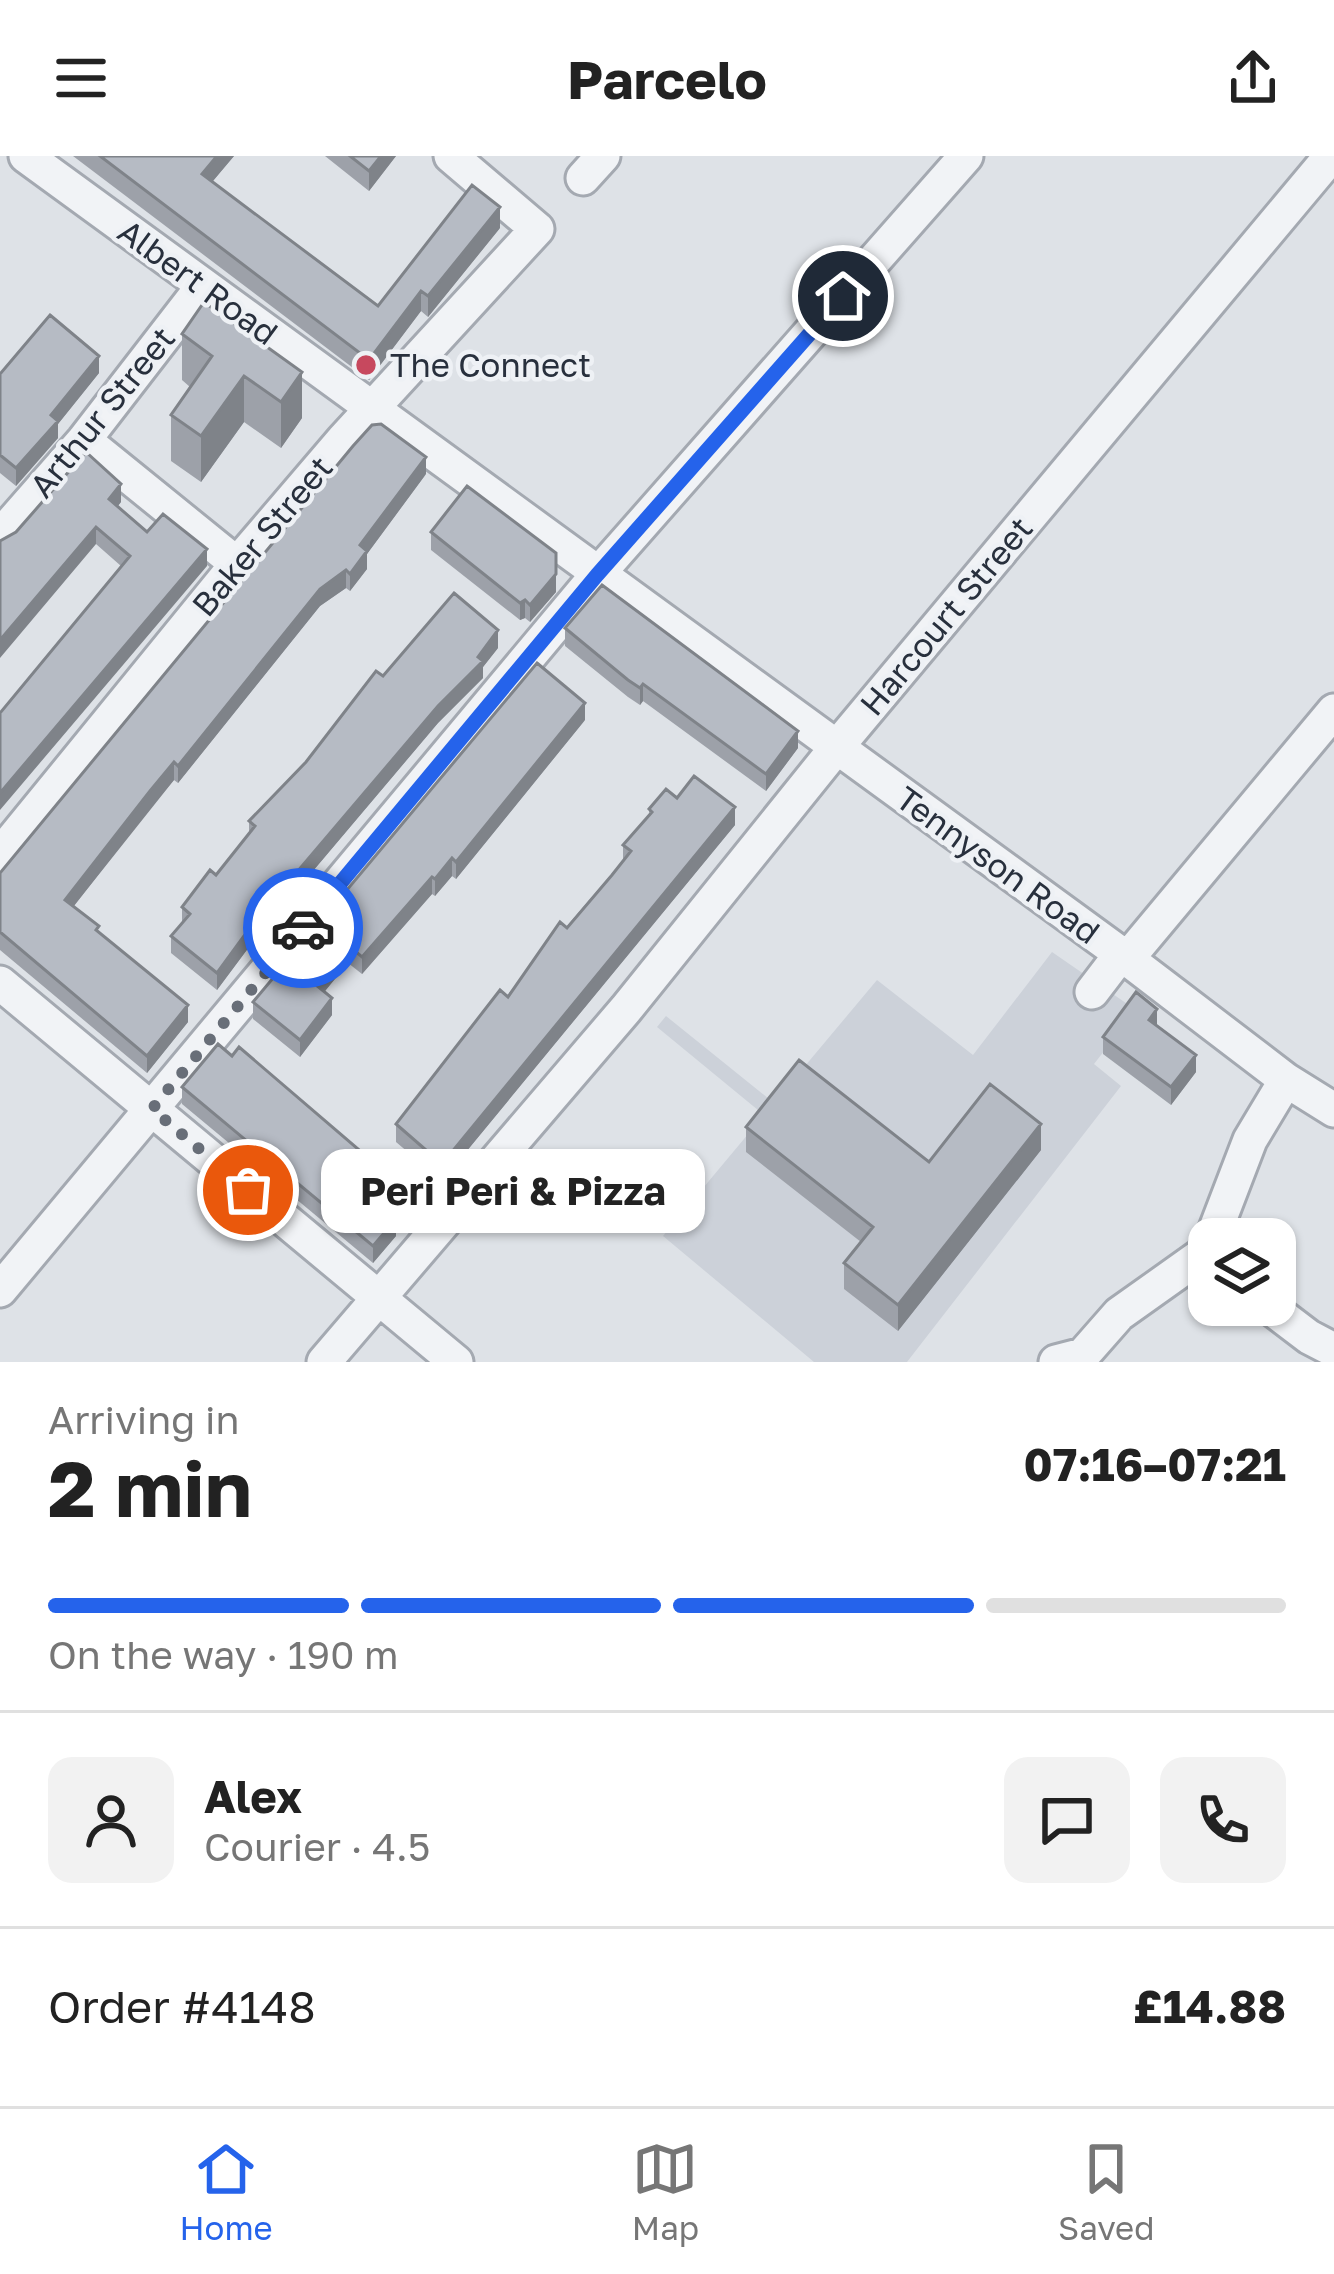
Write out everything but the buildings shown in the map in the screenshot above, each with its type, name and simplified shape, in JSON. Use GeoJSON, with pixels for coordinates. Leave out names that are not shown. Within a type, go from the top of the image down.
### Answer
{"type":"FeatureCollection","features":[{"type":"Feature","properties":{"kind":"street","name":"Albert Road"},"geometry":{"type":"LineString","coordinates":[[26,156],[371,408]]}},
{"type":"Feature","properties":{"kind":"street","name":"Baker Street"},"geometry":{"type":"LineString","coordinates":[[0,855],[236,564],[371,408],[537,230],[451,156]]}},
{"type":"Feature","properties":{"kind":"street"},"geometry":{"type":"LineString","coordinates":[[0,1290],[597,575],[966,156]]}},
{"type":"Feature","properties":{"kind":"street","name":"Harcourt Street"},"geometry":{"type":"LineString","coordinates":[[324,1362],[626,1010],[836,748],[1331,156]]}},
{"type":"Feature","properties":{"kind":"street","name":"Arthur Street"},"geometry":{"type":"LineString","coordinates":[[0,536],[84,440],[203,286]]}},
{"type":"Feature","properties":{"kind":"street","name":"Tennyson Road"},"geometry":{"type":"LineString","coordinates":[[371,408],[1286,1080],[1334,1110]]}},
{"type":"Feature","properties":{"kind":"street"},"geometry":{"type":"LineString","coordinates":[[84,440],[236,564]]}},
{"type":"Feature","properties":{"kind":"street"},"geometry":{"type":"LineString","coordinates":[[1091,992],[1334,710]]}},
{"type":"Feature","properties":{"kind":"street"},"geometry":{"type":"LineString","coordinates":[[0,983],[455,1362]]}},
{"type":"Feature","properties":{"kind":"street"},"geometry":{"type":"LineString","coordinates":[[1220,1218],[1250,1139],[1286,1080]]}},
{"type":"Feature","properties":{"kind":"street"},"geometry":{"type":"LineString","coordinates":[[1074,1360],[1119,1314],[1188,1264]]}},
{"type":"Feature","properties":{"kind":"street"},"geometry":{"type":"LineString","coordinates":[[1295,1326],[1334,1350]]}},
{"type":"Feature","properties":{"kind":"shaded area"},"geometry":{"type":"Polygon","coordinates":[[[1052,952],[1136,1010],[1094,1064],[1121,1086],[907,1362],[814,1362],[663,1236],[764,1115],[657,1027],[666,1016],[774,1103],[877,980],[973,1055],[1052,952]]]}},
{"type":"Feature","properties":{"kind":"way so far"},"geometry":{"type":"LineString","coordinates":[[248,1190],[152,1109],[303,928]]}},
{"type":"Feature","properties":{"kind":"place","name":"The Connect"},"geometry":{"type":"Point","coordinates":[366,365]}},
{"type":"Feature","properties":{"kind":"place","name":"Peri Peri & Pizza"},"geometry":{"type":"Point","coordinates":[248,1190]}},
{"type":"Feature","properties":{"kind":"route"},"geometry":{"type":"LineString","coordinates":[[303,928],[597,575],[843,296]]}}]}
